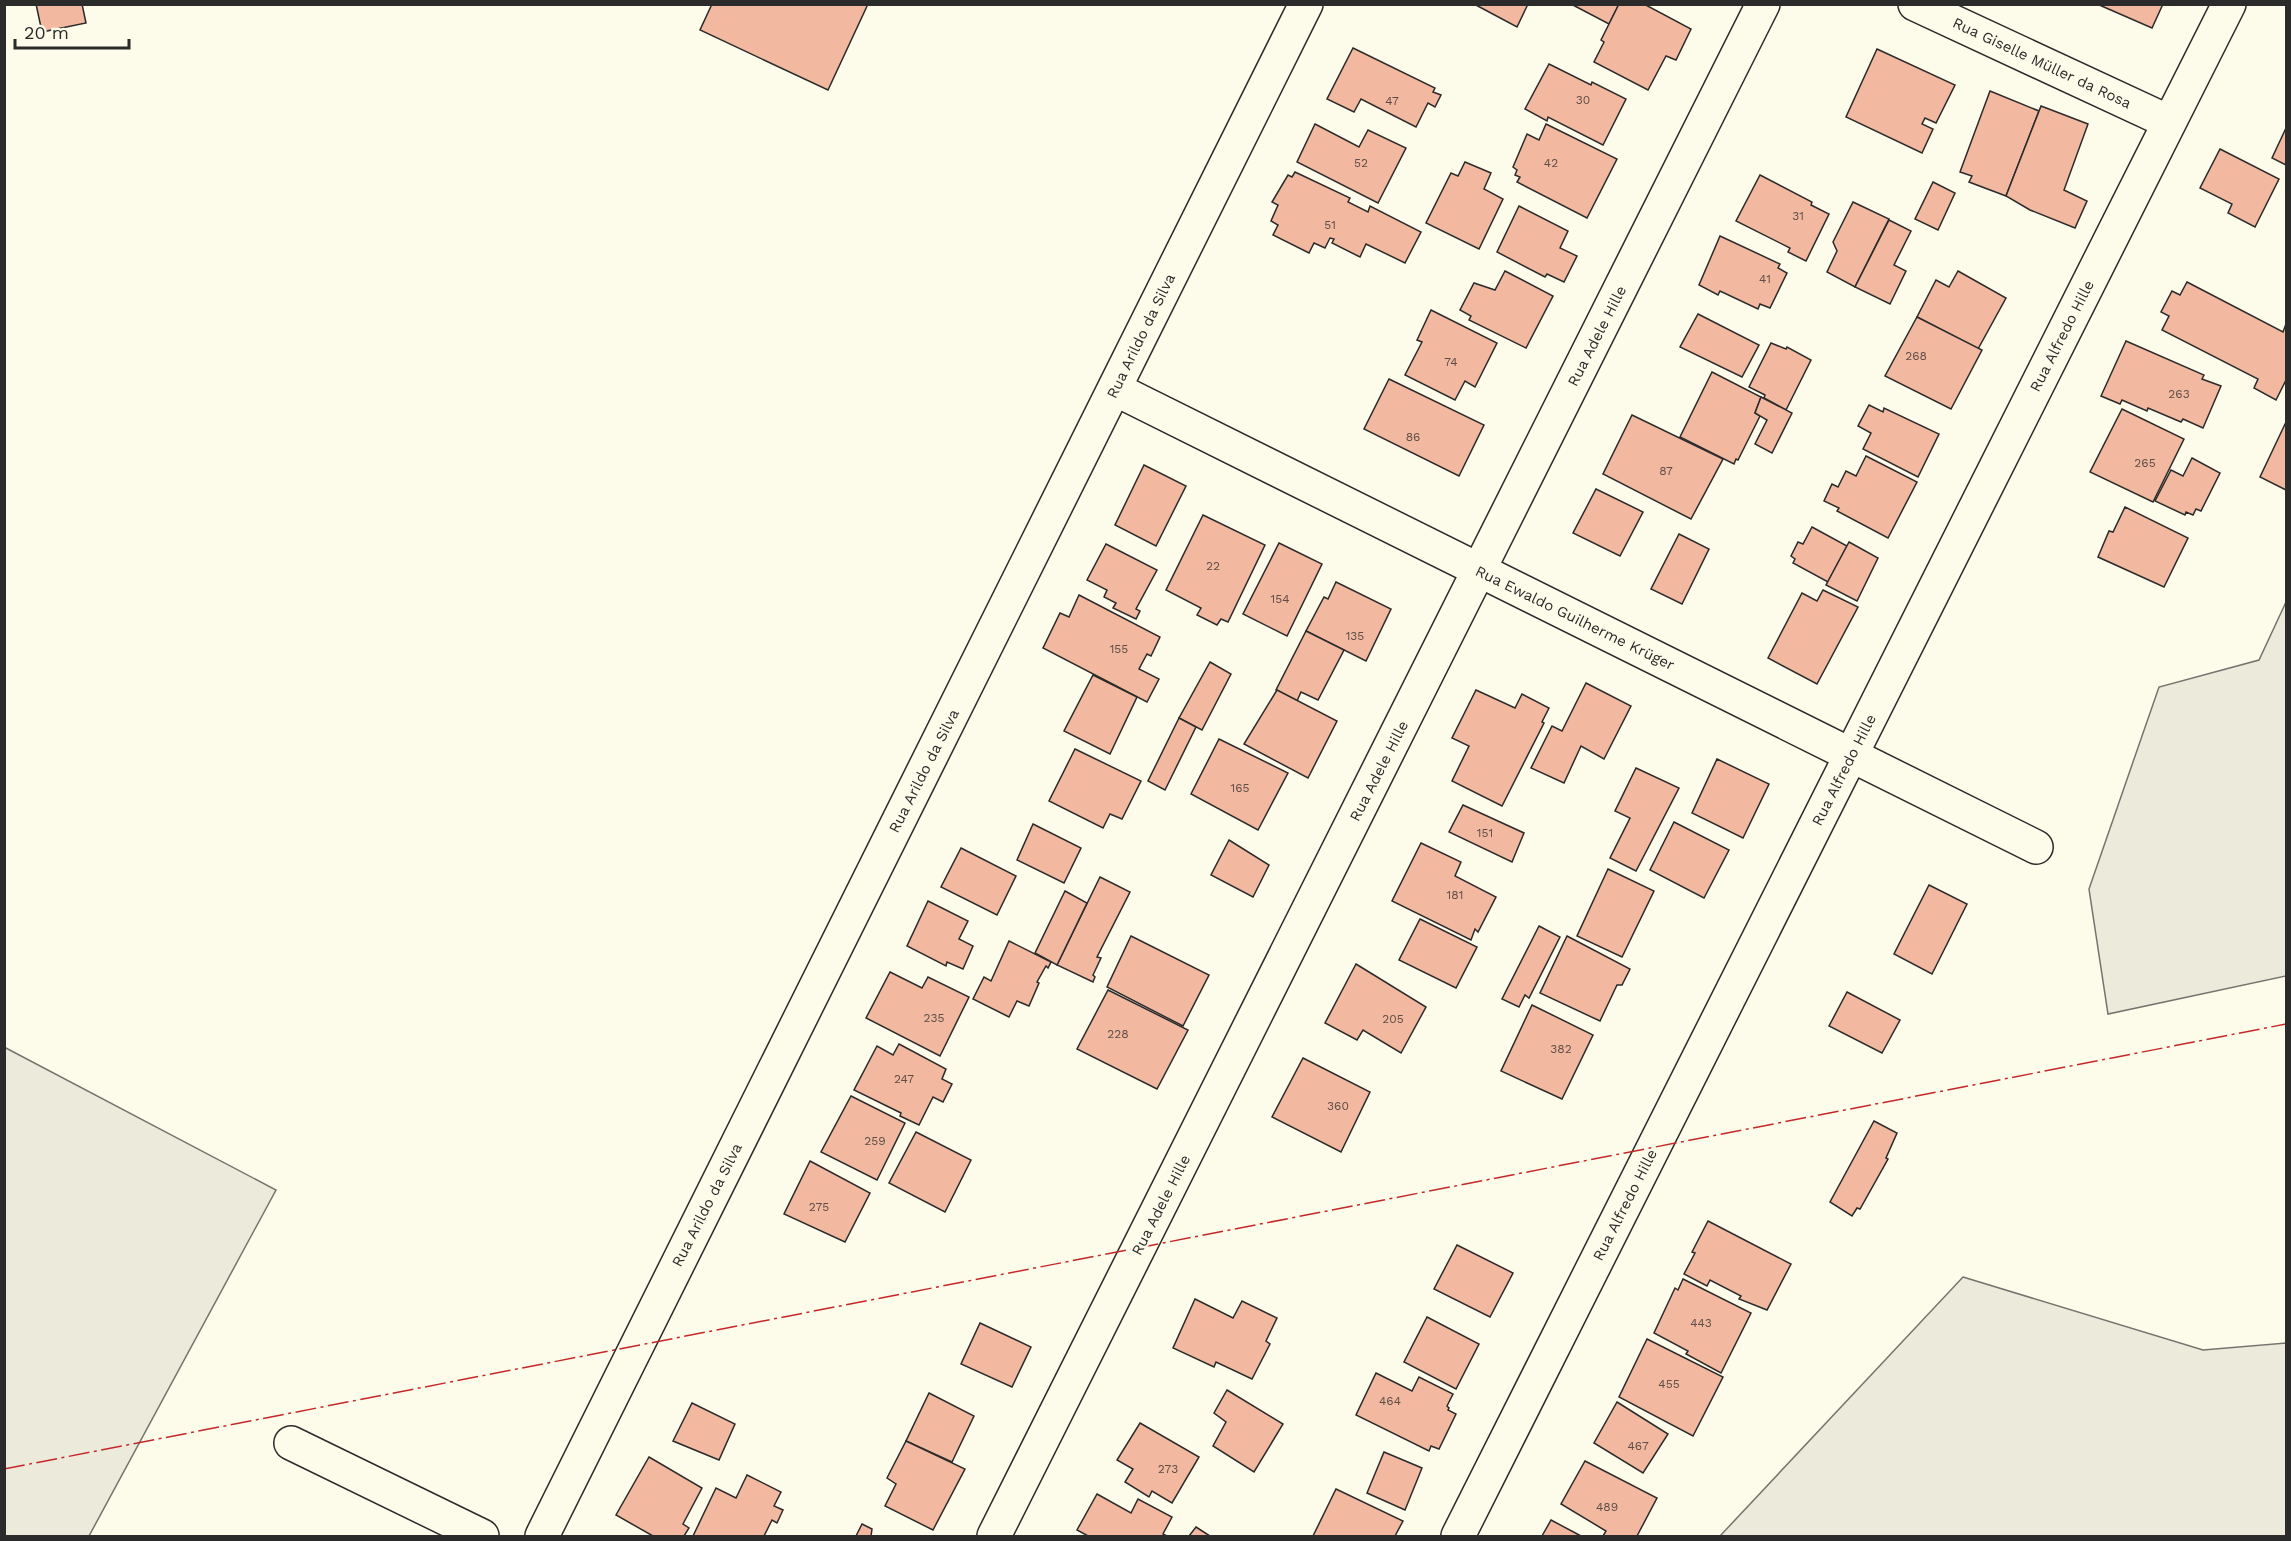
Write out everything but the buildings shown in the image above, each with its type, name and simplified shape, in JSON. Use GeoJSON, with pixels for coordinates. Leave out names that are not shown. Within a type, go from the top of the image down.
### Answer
{"type":"FeatureCollection","features":[{"type":"Feature","properties":{"kind":"street","name":"Rua Arildo da Silva"},"geometry":{"type":"LineString","coordinates":[[542,1536],[1306,4]]}},
{"type":"Feature","properties":{"kind":"street","name":"Rua Adele Hille"},"geometry":{"type":"LineString","coordinates":[[994,1536],[1763,4]]}},
{"type":"Feature","properties":{"kind":"street","name":"Rua Giselle Müller da Rosa"},"geometry":{"type":"LineString","coordinates":[[1915,4],[2169,122]]}},
{"type":"Feature","properties":{"kind":"street","name":"Rua Alfredo Hille"},"geometry":{"type":"LineString","coordinates":[[1458,1536],[2229,4]]}},
{"type":"Feature","properties":{"kind":"street","name":"Rua Ewaldo Guilherme Krüger"},"geometry":{"type":"LineString","coordinates":[[1115,389],[2036,848]]}},
{"type":"Feature","properties":{"kind":"street"},"geometry":{"type":"LineString","coordinates":[[291,1443],[482,1536]]}},
{"type":"Feature","properties":{"kind":"shaded area"},"geometry":{"type":"Polygon","coordinates":[[[2286,602],[2286,976],[2108,1014],[2089,889],[2159,687],[2259,660],[2286,602]]]}},
{"type":"Feature","properties":{"kind":"shaded area"},"geometry":{"type":"Polygon","coordinates":[[[4,1047],[276,1190],[89,1536],[5,1536],[4,1047]]]}},
{"type":"Feature","properties":{"kind":"shaded area"},"geometry":{"type":"Polygon","coordinates":[[[1963,1277],[2203,1350],[2286,1343],[2286,1536],[1720,1536],[1963,1277]]]}},
{"type":"Feature","properties":{"kind":"power"},"geometry":{"type":"LineString","coordinates":[[4,1469],[2286,1024]]}}]}
